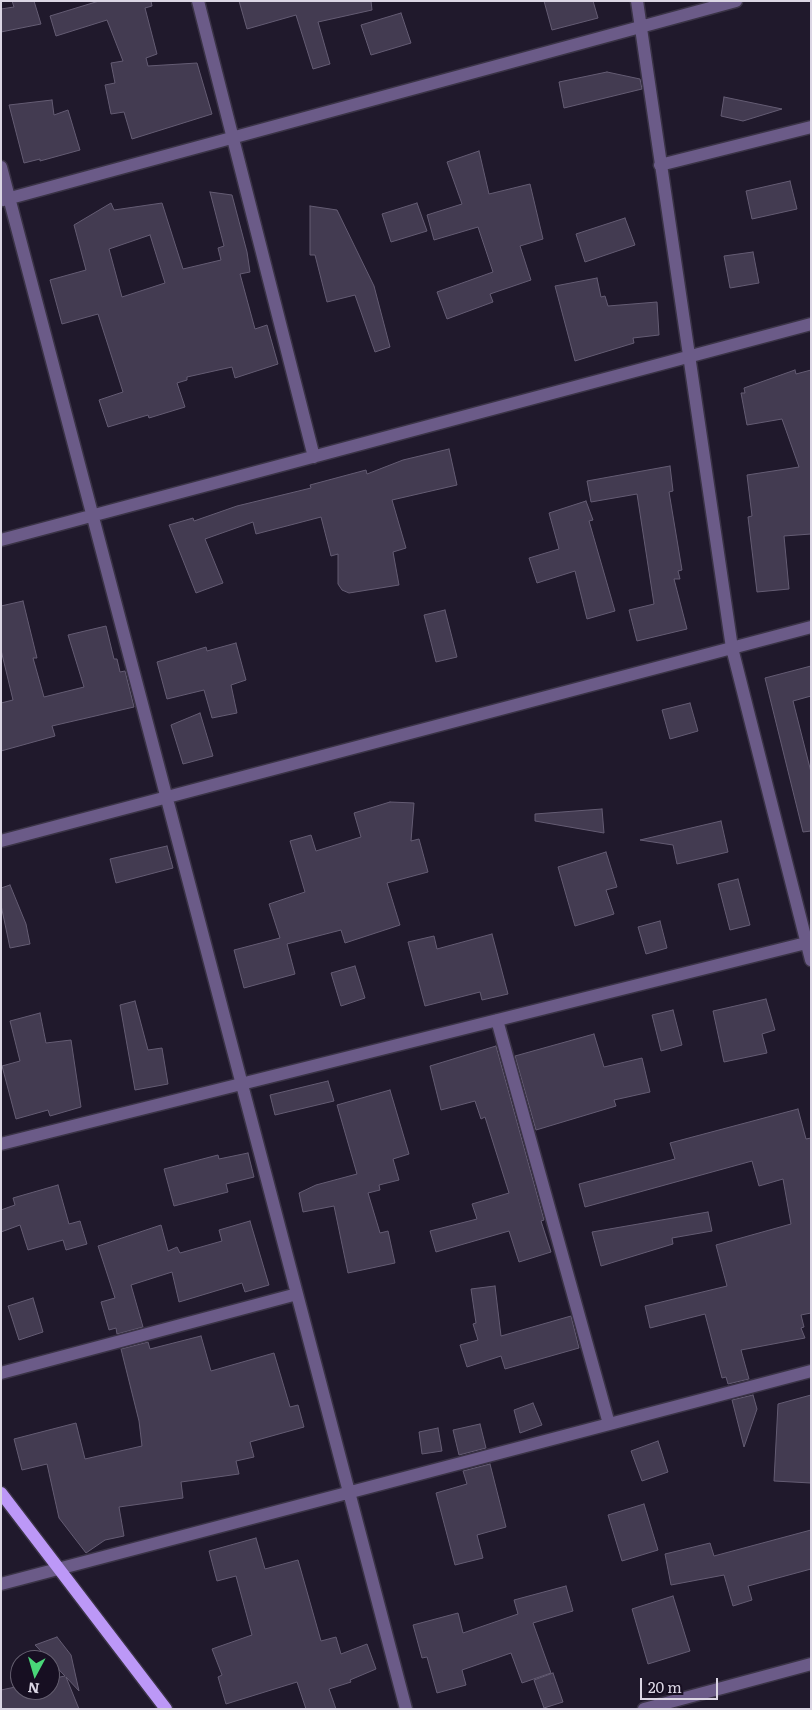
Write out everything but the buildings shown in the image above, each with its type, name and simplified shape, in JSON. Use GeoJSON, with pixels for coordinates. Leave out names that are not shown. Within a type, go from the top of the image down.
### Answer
{"type":"FeatureCollection","features":[{"type":"Feature","properties":{"kind":"main road"},"geometry":{"type":"LineString","coordinates":[[1,1493],[166,1709]]}},
{"type":"Feature","properties":{"kind":"street"},"geometry":{"type":"LineString","coordinates":[[198,1],[314,457]]}},
{"type":"Feature","properties":{"kind":"street"},"geometry":{"type":"LineString","coordinates":[[636,1],[732,648],[811,960]]}},
{"type":"Feature","properties":{"kind":"street"},"geometry":{"type":"LineString","coordinates":[[5,199],[736,1]]}},
{"type":"Feature","properties":{"kind":"street"},"geometry":{"type":"LineString","coordinates":[[660,165],[811,126]]}},
{"type":"Feature","properties":{"kind":"street"},"geometry":{"type":"LineString","coordinates":[[1,167],[5,199],[93,516],[406,1709]]}},
{"type":"Feature","properties":{"kind":"street"},"geometry":{"type":"LineString","coordinates":[[1,540],[811,324]]}},
{"type":"Feature","properties":{"kind":"street"},"geometry":{"type":"LineString","coordinates":[[1,841],[811,627]]}},
{"type":"Feature","properties":{"kind":"street"},"geometry":{"type":"LineString","coordinates":[[1,1144],[806,943]]}},
{"type":"Feature","properties":{"kind":"street"},"geometry":{"type":"LineString","coordinates":[[496,1020],[609,1424]]}},
{"type":"Feature","properties":{"kind":"street"},"geometry":{"type":"LineString","coordinates":[[1,1372],[297,1294]]}},
{"type":"Feature","properties":{"kind":"street"},"geometry":{"type":"LineString","coordinates":[[1,1584],[811,1371]]}},
{"type":"Feature","properties":{"kind":"street"},"geometry":{"type":"LineString","coordinates":[[644,1709],[687,1703],[811,1664]]}}]}
